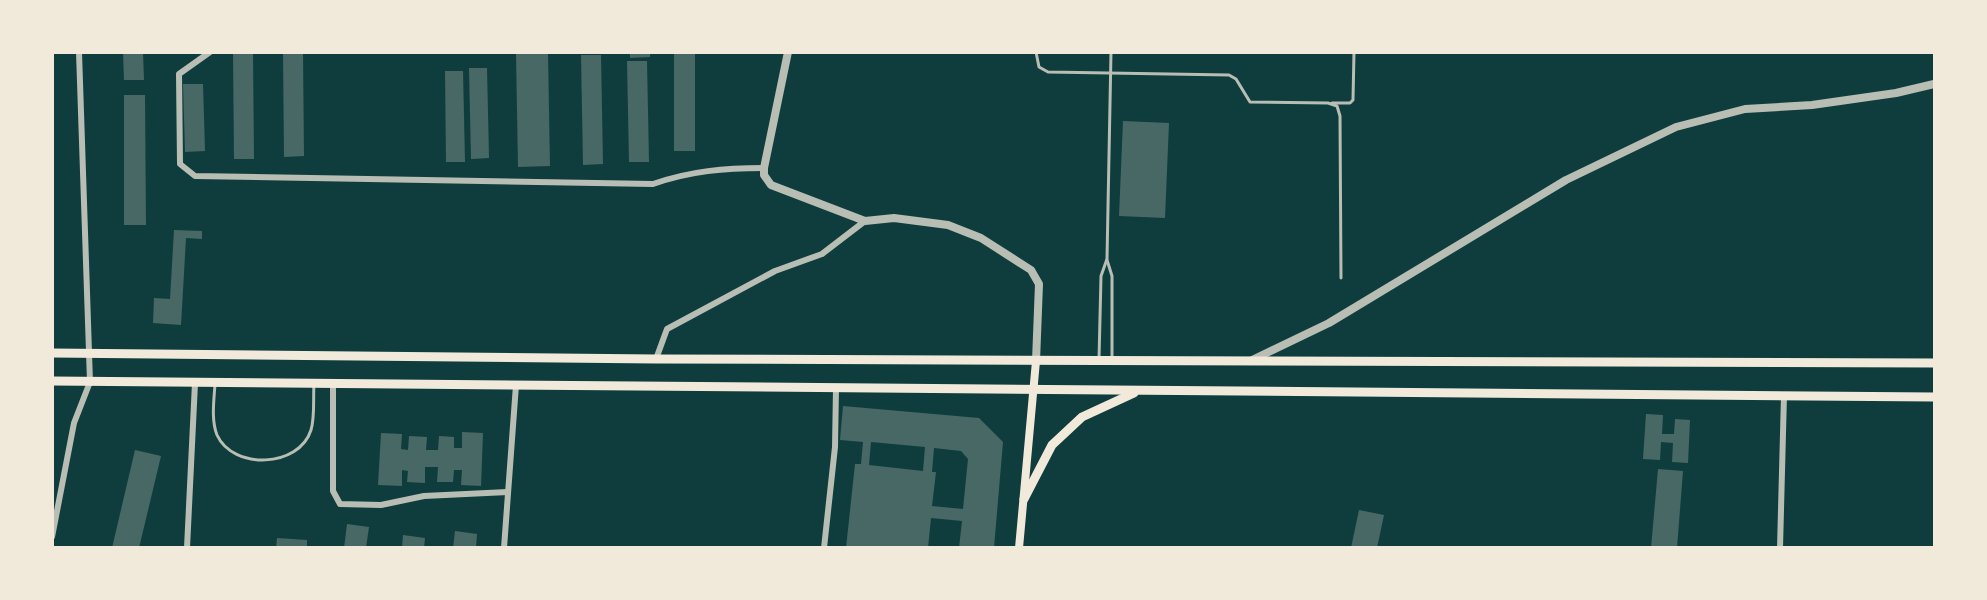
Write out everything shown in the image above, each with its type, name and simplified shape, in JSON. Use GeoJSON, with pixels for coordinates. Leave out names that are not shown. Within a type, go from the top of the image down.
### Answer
{"type":"FeatureCollection","features":[{"type":"Feature","properties":{"kind":"main road"},"geometry":{"type":"LineString","coordinates":[[52,353],[656,359],[1935,363]]}},
{"type":"Feature","properties":{"kind":"main road"},"geometry":{"type":"LineString","coordinates":[[1019,548],[1036,361]]}},
{"type":"Feature","properties":{"kind":"main road"},"geometry":{"type":"LineString","coordinates":[[52,381],[1935,398]]}},
{"type":"Feature","properties":{"kind":"main road"},"geometry":{"type":"LineString","coordinates":[[1024,499],[1052,445],[1082,417],[1114,400],[1141,390]]}},
{"type":"Feature","properties":{"kind":"street"},"geometry":{"type":"LineString","coordinates":[[52,537],[74,423],[90,382],[79,52]]}},
{"type":"Feature","properties":{"kind":"street"},"geometry":{"type":"LineString","coordinates":[[210,52],[179,74],[180,164],[195,176],[653,184],[680,175],[719,169],[764,168]]}},
{"type":"Feature","properties":{"kind":"street"},"geometry":{"type":"LineString","coordinates":[[789,52],[764,168],[764,175],[771,185],[864,221],[894,218],[948,225],[981,238],[1032,270],[1039,284],[1036,361]]}},
{"type":"Feature","properties":{"kind":"street"},"geometry":{"type":"LineString","coordinates":[[1248,361],[1329,323],[1566,180],[1676,127],[1744,109],[1812,105],[1896,93],[1935,84]]}},
{"type":"Feature","properties":{"kind":"street"},"geometry":{"type":"LineString","coordinates":[[656,359],[667,329],[775,271],[822,254],[864,221]]}},
{"type":"Feature","properties":{"kind":"street"},"geometry":{"type":"LineString","coordinates":[[187,548],[195,382]]}},
{"type":"Feature","properties":{"kind":"street"},"geometry":{"type":"LineString","coordinates":[[333,384],[333,491],[340,504],[381,505],[424,496],[508,492]]}},
{"type":"Feature","properties":{"kind":"street"},"geometry":{"type":"LineString","coordinates":[[504,548],[516,385]]}},
{"type":"Feature","properties":{"kind":"street"},"geometry":{"type":"LineString","coordinates":[[824,548],[835,447],[836,388]]}},
{"type":"Feature","properties":{"kind":"street"},"geometry":{"type":"LineString","coordinates":[[1780,548],[1784,395]]}},
{"type":"Feature","properties":{"kind":"lane"},"geometry":{"type":"LineString","coordinates":[[1036,52],[1039,67],[1048,72],[1229,75],[1236,79],[1250,102],[1328,103],[1350,103],[1353,100],[1354,52]]}},
{"type":"Feature","properties":{"kind":"lane"},"geometry":{"type":"LineString","coordinates":[[1111,52],[1107,259],[1112,276],[1112,361]]}},
{"type":"Feature","properties":{"kind":"lane"},"geometry":{"type":"LineString","coordinates":[[1328,103],[1337,106],[1340,112],[1341,278]]}},
{"type":"Feature","properties":{"kind":"lane"},"geometry":{"type":"LineString","coordinates":[[1099,361],[1101,276],[1107,259]]}},
{"type":"Feature","properties":{"kind":"lane"},"geometry":{"type":"LineString","coordinates":[[215,383],[214,421],[217,434],[224,446],[234,453],[260,459],[287,456],[305,442],[311,430],[314,383]]}},
{"type":"Feature","properties":{"kind":"building"},"geometry":{"type":"Polygon","coordinates":[[[123,52],[143,52],[144,80],[124,80],[123,52]]]}},
{"type":"Feature","properties":{"kind":"building"},"geometry":{"type":"Polygon","coordinates":[[[233,52],[253,52],[254,159],[234,159],[233,52]]]}},
{"type":"Feature","properties":{"kind":"building"},"geometry":{"type":"Polygon","coordinates":[[[283,52],[303,52],[304,156],[284,157],[283,52]]]}},
{"type":"Feature","properties":{"kind":"building"},"geometry":{"type":"Polygon","coordinates":[[[630,52],[650,52],[650,57],[630,58],[630,52]]]}},
{"type":"Feature","properties":{"kind":"building"},"geometry":{"type":"Polygon","coordinates":[[[674,52],[695,52],[695,151],[674,151],[674,52]]]}},
{"type":"Feature","properties":{"kind":"building"},"geometry":{"type":"Polygon","coordinates":[[[516,54],[548,54],[550,166],[518,167],[516,54]]]}},
{"type":"Feature","properties":{"kind":"building"},"geometry":{"type":"Polygon","coordinates":[[[581,55],[601,55],[603,164],[583,165],[581,55]]]}},
{"type":"Feature","properties":{"kind":"building"},"geometry":{"type":"Polygon","coordinates":[[[627,61],[647,61],[649,162],[629,162],[627,61]]]}},
{"type":"Feature","properties":{"kind":"building"},"geometry":{"type":"Polygon","coordinates":[[[469,68],[487,68],[489,158],[471,159],[469,68]]]}},
{"type":"Feature","properties":{"kind":"building"},"geometry":{"type":"Polygon","coordinates":[[[445,71],[463,71],[465,162],[446,162],[445,71]]]}},
{"type":"Feature","properties":{"kind":"building"},"geometry":{"type":"Polygon","coordinates":[[[183,84],[203,84],[205,151],[185,152],[183,84]]]}},
{"type":"Feature","properties":{"kind":"building"},"geometry":{"type":"Polygon","coordinates":[[[124,95],[145,95],[146,225],[124,225],[124,95]]]}},
{"type":"Feature","properties":{"kind":"building"},"geometry":{"type":"Polygon","coordinates":[[[1123,121],[1169,123],[1165,218],[1119,216],[1123,121]]]}},
{"type":"Feature","properties":{"kind":"building"},"geometry":{"type":"Polygon","coordinates":[[[174,230],[202,231],[202,239],[186,238],[181,325],[153,323],[154,298],[170,299],[174,230]]]}},
{"type":"Feature","properties":{"kind":"building"},"geometry":{"type":"Polygon","coordinates":[[[843,406],[979,418],[1003,442],[994,548],[959,548],[962,521],[931,518],[928,548],[846,548],[855,464],[861,464],[863,442],[840,440],[843,406]],[[871,442],[869,465],[923,471],[925,447],[871,442]],[[934,448],[932,472],[936,472],[932,506],[963,509],[968,459],[961,451],[934,448]]]}},
{"type":"Feature","properties":{"kind":"building"},"geometry":{"type":"Polygon","coordinates":[[[1646,414],[1663,415],[1662,434],[1674,434],[1675,419],[1690,420],[1688,463],[1672,462],[1673,443],[1661,442],[1660,460],[1643,459],[1646,414]]]}},
{"type":"Feature","properties":{"kind":"building"},"geometry":{"type":"Polygon","coordinates":[[[462,432],[483,433],[481,486],[461,485],[462,470],[454,470],[453,482],[437,482],[438,467],[425,467],[425,483],[407,482],[408,471],[402,470],[402,486],[378,485],[381,433],[402,434],[401,449],[408,450],[409,436],[427,437],[426,450],[438,450],[439,436],[454,437],[454,448],[462,448],[462,432]]]}},
{"type":"Feature","properties":{"kind":"building"},"geometry":{"type":"Polygon","coordinates":[[[135,450],[161,456],[139,548],[112,548],[135,450]]]}},
{"type":"Feature","properties":{"kind":"building"},"geometry":{"type":"Polygon","coordinates":[[[1658,469],[1683,471],[1677,548],[1651,548],[1658,469]]]}},
{"type":"Feature","properties":{"kind":"building"},"geometry":{"type":"Polygon","coordinates":[[[1359,510],[1384,515],[1377,548],[1351,548],[1359,510]]]}},
{"type":"Feature","properties":{"kind":"building"},"geometry":{"type":"Polygon","coordinates":[[[347,524],[369,527],[366,548],[344,548],[347,524]]]}},
{"type":"Feature","properties":{"kind":"building"},"geometry":{"type":"Polygon","coordinates":[[[455,531],[477,534],[476,548],[453,548],[455,531]]]}},
{"type":"Feature","properties":{"kind":"building"},"geometry":{"type":"Polygon","coordinates":[[[403,535],[425,538],[424,548],[402,548],[403,535]]]}},
{"type":"Feature","properties":{"kind":"building"},"geometry":{"type":"Polygon","coordinates":[[[277,538],[307,540],[307,548],[276,548],[277,538]]]}}]}
